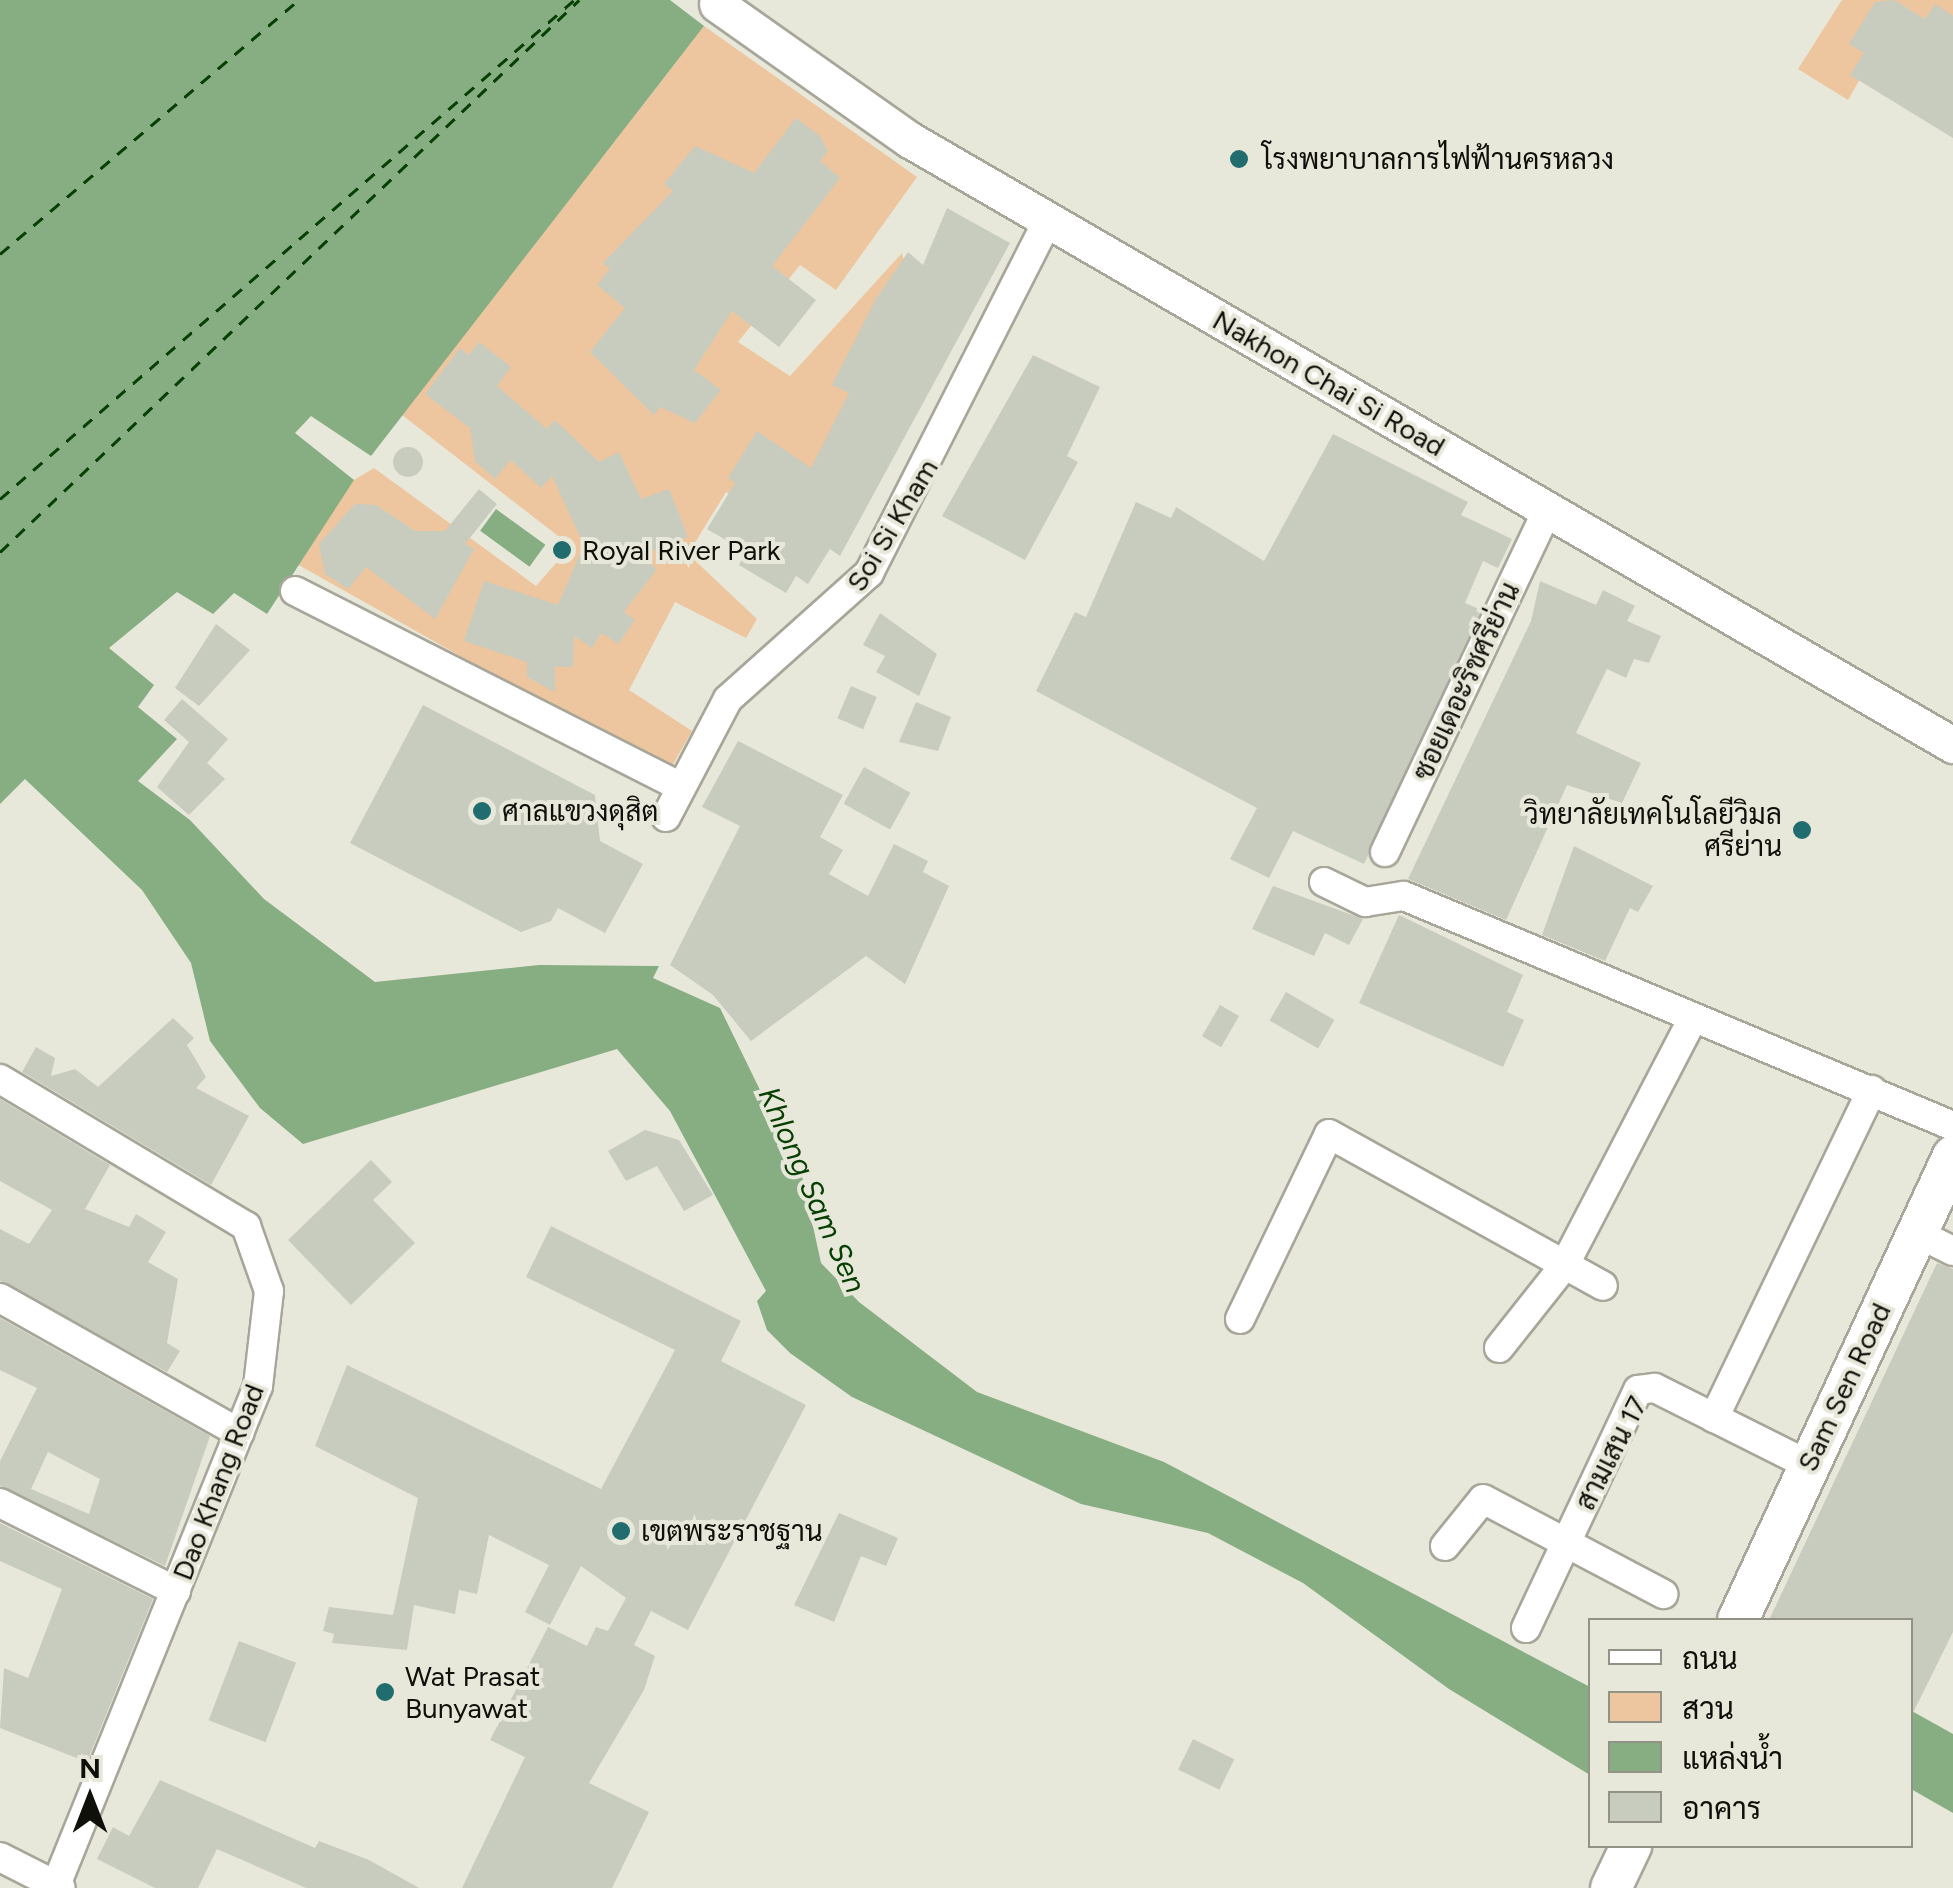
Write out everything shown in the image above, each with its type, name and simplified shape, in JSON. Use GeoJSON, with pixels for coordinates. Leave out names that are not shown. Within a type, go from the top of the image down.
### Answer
{"type":"FeatureCollection","features":[{"type":"Feature","properties":{"kind":"main road","name":"Sam Sen Road"},"geometry":{"type":"LineString","coordinates":[[1739,1618],[1953,1156]]}},
{"type":"Feature","properties":{"kind":"main road"},"geometry":{"type":"LineString","coordinates":[[1611,1888],[1630,1848]]}},
{"type":"Feature","properties":{"kind":"street","name":"Nakhon Chai Si Road"},"geometry":{"type":"LineString","coordinates":[[717,4],[845,98],[1048,220],[1953,746]]}},
{"type":"Feature","properties":{"kind":"street","name":"Soi Si Kham"},"geometry":{"type":"LineString","coordinates":[[666,817],[728,698],[869,573],[1048,220]]}},
{"type":"Feature","properties":{"kind":"street","name":"ซอยเดอะริชศรีย่าน"},"geometry":{"type":"LineString","coordinates":[[1385,852],[1548,511]]}},
{"type":"Feature","properties":{"kind":"street"},"geometry":{"type":"LineString","coordinates":[[295,591],[681,787]]}},
{"type":"Feature","properties":{"kind":"street"},"geometry":{"type":"LineString","coordinates":[[1324,882],[1365,902],[1404,896],[1953,1126]]}},
{"type":"Feature","properties":{"kind":"street"},"geometry":{"type":"LineString","coordinates":[[1500,1348],[1564,1266],[1693,1018]]}},
{"type":"Feature","properties":{"kind":"street","name":"Dao Khang Road"},"geometry":{"type":"LineString","coordinates":[[0,1079],[246,1226],[265,1273],[270,1322],[240,1433],[59,1887]]}},
{"type":"Feature","properties":{"kind":"street"},"geometry":{"type":"LineString","coordinates":[[1714,1418],[1872,1090]]}},
{"type":"Feature","properties":{"kind":"street"},"geometry":{"type":"LineString","coordinates":[[1240,1319],[1329,1134],[1603,1286]]}},
{"type":"Feature","properties":{"kind":"street"},"geometry":{"type":"LineString","coordinates":[[1917,1233],[1953,1251]]}},
{"type":"Feature","properties":{"kind":"street"},"geometry":{"type":"LineString","coordinates":[[0,1298],[240,1433]]}},
{"type":"Feature","properties":{"kind":"street","name":"สามเสน 17"},"geometry":{"type":"LineString","coordinates":[[1526,1628],[1638,1390],[1655,1388],[1807,1464]]}},
{"type":"Feature","properties":{"kind":"street"},"geometry":{"type":"LineString","coordinates":[[1444,1546],[1483,1499],[1663,1594]]}},
{"type":"Feature","properties":{"kind":"street"},"geometry":{"type":"LineString","coordinates":[[0,1503],[176,1591]]}},
{"type":"Feature","properties":{"kind":"street"},"geometry":{"type":"LineString","coordinates":[[0,1857],[59,1887]]}},
{"type":"Feature","properties":{"kind":"green space"},"geometry":{"type":"Polygon","coordinates":[[[1842,0],[1953,0],[1953,46],[1896,16],[1848,100],[1798,69],[1842,0]]]}},
{"type":"Feature","properties":{"kind":"green space"},"geometry":{"type":"Polygon","coordinates":[[[704,26],[917,177],[836,290],[800,265],[738,342],[790,376],[902,253],[910,289],[800,538],[726,492],[688,554],[757,619],[746,638],[675,602],[629,690],[692,731],[668,773],[295,563],[354,480],[374,468],[536,586],[571,546],[402,415],[704,26]]]}},
{"type":"Feature","properties":{"kind":"water"},"geometry":{"type":"Polygon","coordinates":[[[0,0],[670,0],[704,26],[371,456],[311,416],[295,433],[354,480],[267,614],[234,593],[213,614],[177,592],[109,648],[154,685],[138,707],[177,739],[138,781],[190,820],[264,899],[375,982],[539,965],[659,966],[653,978],[720,1008],[802,1176],[821,1263],[859,1302],[977,1392],[1164,1462],[1588,1686],[1588,1774],[1449,1689],[1303,1583],[1208,1533],[1081,1504],[852,1397],[790,1353],[767,1330],[757,1301],[766,1291],[670,1111],[617,1049],[303,1144],[260,1108],[210,1041],[191,963],[142,890],[25,779],[0,804],[0,0]]]}},
{"type":"Feature","properties":{"kind":"water"},"geometry":{"type":"Polygon","coordinates":[[[496,509],[545,545],[529,567],[480,531],[496,509]]]}},
{"type":"Feature","properties":{"kind":"water"},"geometry":{"type":"Polygon","coordinates":[[[1913,1712],[1953,1734],[1953,1813],[1913,1790],[1913,1712]]]}},
{"type":"Feature","properties":{"kind":"building"},"geometry":{"type":"Polygon","coordinates":[[[1894,0],[1925,19],[1935,4],[1953,16],[1953,138],[1850,75],[1864,53],[1849,44],[1875,2],[1894,0]]]}},
{"type":"Feature","properties":{"kind":"building"},"geometry":{"type":"Polygon","coordinates":[[[796,118],[820,136],[828,151],[820,161],[840,178],[772,266],[816,300],[779,347],[732,311],[694,370],[721,390],[695,423],[660,407],[654,415],[590,352],[625,308],[597,285],[610,269],[603,263],[673,191],[664,184],[695,146],[754,173],[796,118]]]}},
{"type":"Feature","properties":{"kind":"building"},"geometry":{"type":"Polygon","coordinates":[[[947,208],[1010,243],[840,556],[830,549],[808,584],[796,576],[786,593],[739,565],[746,552],[707,529],[735,483],[728,478],[757,431],[811,468],[849,393],[832,385],[876,299],[908,252],[923,265],[947,208]]]}},
{"type":"Feature","properties":{"kind":"building"},"geometry":{"type":"Polygon","coordinates":[[[479,342],[511,367],[497,386],[547,429],[555,420],[599,462],[619,452],[641,499],[669,489],[688,537],[639,556],[657,569],[624,612],[635,620],[618,644],[602,633],[592,648],[574,636],[573,667],[555,667],[555,692],[527,677],[527,662],[464,641],[484,581],[558,605],[584,545],[552,476],[541,488],[511,460],[495,479],[475,461],[470,428],[425,394],[460,348],[469,355],[479,342]]]}},
{"type":"Feature","properties":{"kind":"building"},"geometry":{"type":"Polygon","coordinates":[[[1033,355],[1100,387],[1067,456],[1078,462],[1025,560],[942,516],[1033,355]]]}},
{"type":"Feature","properties":{"kind":"building"},"geometry":{"type":"Polygon","coordinates":[[[1333,434],[1468,502],[1461,515],[1512,539],[1498,568],[1483,561],[1465,603],[1481,610],[1364,864],[1293,831],[1269,878],[1230,859],[1257,808],[1036,691],[1075,612],[1086,617],[1136,502],[1171,518],[1176,507],[1264,561],[1333,434]]]}},
{"type":"Feature","properties":{"kind":"building"},"geometry":{"type":"Polygon","coordinates":[[[408,447],[422,456],[423,462],[414,476],[408,477],[394,468],[393,462],[402,448],[408,447]]]}},
{"type":"Feature","properties":{"kind":"building"},"geometry":{"type":"Polygon","coordinates":[[[479,489],[497,504],[465,544],[474,549],[435,619],[366,567],[348,589],[325,574],[319,544],[355,504],[376,505],[415,531],[445,531],[479,489]]]}},
{"type":"Feature","properties":{"kind":"building"},"geometry":{"type":"Polygon","coordinates":[[[1540,581],[1596,605],[1603,590],[1635,606],[1627,621],[1661,636],[1649,663],[1634,659],[1626,678],[1607,669],[1576,733],[1641,763],[1622,803],[1567,785],[1506,920],[1408,879],[1531,621],[1540,581]]]}},
{"type":"Feature","properties":{"kind":"building"},"geometry":{"type":"Polygon","coordinates":[[[880,613],[937,654],[919,696],[876,672],[885,656],[863,645],[880,613]]]}},
{"type":"Feature","properties":{"kind":"building"},"geometry":{"type":"Polygon","coordinates":[[[216,624],[250,650],[199,706],[175,688],[216,624]]]}},
{"type":"Feature","properties":{"kind":"building"},"geometry":{"type":"Polygon","coordinates":[[[851,686],[877,697],[863,729],[837,718],[851,686]]]}},
{"type":"Feature","properties":{"kind":"building"},"geometry":{"type":"Polygon","coordinates":[[[182,699],[228,739],[207,763],[225,779],[189,815],[157,787],[189,742],[164,720],[182,699]]]}},
{"type":"Feature","properties":{"kind":"building"},"geometry":{"type":"Polygon","coordinates":[[[916,702],[951,717],[938,751],[899,742],[916,702]]]}},
{"type":"Feature","properties":{"kind":"building","name":"ศาลแขวงดุสิต"},"geometry":{"type":"Polygon","coordinates":[[[423,705],[595,795],[600,841],[643,864],[605,933],[558,908],[551,921],[521,932],[350,843],[423,705]]]}},
{"type":"Feature","properties":{"kind":"building"},"geometry":{"type":"Polygon","coordinates":[[[738,741],[843,795],[820,837],[843,850],[829,874],[868,896],[894,844],[928,861],[923,872],[949,886],[905,984],[866,956],[751,1041],[713,995],[670,965],[740,826],[702,807],[738,741]]]}},
{"type":"Feature","properties":{"kind":"building"},"geometry":{"type":"Polygon","coordinates":[[[864,767],[910,793],[890,829],[844,804],[864,767]]]}},
{"type":"Feature","properties":{"kind":"building"},"geometry":{"type":"Polygon","coordinates":[[[1574,846],[1653,886],[1638,912],[1630,908],[1605,961],[1542,935],[1574,846]]]}},
{"type":"Feature","properties":{"kind":"building"},"geometry":{"type":"Polygon","coordinates":[[[1273,886],[1363,919],[1349,945],[1325,933],[1314,956],[1252,929],[1273,886]]]}},
{"type":"Feature","properties":{"kind":"building"},"geometry":{"type":"Polygon","coordinates":[[[1399,915],[1523,975],[1507,1012],[1524,1020],[1503,1067],[1359,1003],[1399,915]]]}},
{"type":"Feature","properties":{"kind":"building"},"geometry":{"type":"Polygon","coordinates":[[[1286,992],[1334,1020],[1318,1049],[1270,1021],[1286,992]]]}},
{"type":"Feature","properties":{"kind":"building"},"geometry":{"type":"Polygon","coordinates":[[[1220,1005],[1239,1016],[1221,1047],[1202,1036],[1220,1005]]]}},
{"type":"Feature","properties":{"kind":"building"},"geometry":{"type":"Polygon","coordinates":[[[173,1018],[194,1038],[187,1045],[206,1077],[196,1088],[249,1116],[211,1185],[22,1072],[36,1047],[55,1058],[51,1076],[75,1069],[98,1087],[173,1018]]]}},
{"type":"Feature","properties":{"kind":"building"},"geometry":{"type":"Polygon","coordinates":[[[0,1099],[110,1165],[85,1209],[129,1227],[136,1214],[166,1232],[148,1262],[178,1279],[167,1343],[180,1351],[167,1372],[0,1281],[0,1229],[29,1244],[52,1210],[0,1181],[0,1099]]]}},
{"type":"Feature","properties":{"kind":"building"},"geometry":{"type":"Polygon","coordinates":[[[645,1130],[679,1140],[713,1195],[684,1211],[657,1166],[626,1181],[608,1151],[645,1130]]]}},
{"type":"Feature","properties":{"kind":"building"},"geometry":{"type":"Polygon","coordinates":[[[371,1160],[392,1182],[373,1200],[415,1243],[351,1305],[288,1240],[371,1160]]]}},
{"type":"Feature","properties":{"kind":"building"},"geometry":{"type":"Polygon","coordinates":[[[551,1226],[741,1321],[721,1361],[806,1405],[688,1630],[651,1611],[634,1645],[655,1656],[644,1690],[589,1783],[649,1812],[612,1888],[462,1888],[525,1757],[490,1740],[548,1627],[587,1646],[596,1627],[608,1631],[626,1598],[581,1566],[550,1625],[525,1612],[549,1565],[489,1535],[477,1594],[459,1590],[455,1614],[414,1605],[407,1650],[332,1643],[334,1634],[323,1631],[329,1607],[393,1615],[418,1498],[315,1446],[347,1365],[601,1489],[675,1350],[526,1277],[551,1226]]]}},
{"type":"Feature","properties":{"kind":"building"},"geometry":{"type":"Polygon","coordinates":[[[1937,1263],[1953,1269],[1953,1632],[1913,1713],[1913,1618],[1770,1618],[1937,1263]]]}},
{"type":"Feature","properties":{"kind":"building"},"geometry":{"type":"Polygon","coordinates":[[[0,1318],[210,1436],[165,1566],[0,1486],[0,1461],[37,1388],[0,1370],[0,1318]],[[48,1452],[31,1489],[89,1514],[100,1479],[48,1452]]]}},
{"type":"Feature","properties":{"kind":"building"},"geometry":{"type":"Polygon","coordinates":[[[839,1513],[898,1538],[886,1566],[861,1556],[834,1622],[794,1605],[839,1513]]]}},
{"type":"Feature","properties":{"kind":"building"},"geometry":{"type":"Polygon","coordinates":[[[0,1523],[153,1599],[87,1762],[0,1728],[4,1668],[28,1678],[62,1589],[0,1561],[0,1523]]]}},
{"type":"Feature","properties":{"kind":"building"},"geometry":{"type":"Polygon","coordinates":[[[239,1641],[296,1663],[265,1742],[209,1720],[239,1641]]]}},
{"type":"Feature","properties":{"kind":"building"},"geometry":{"type":"Polygon","coordinates":[[[1193,1739],[1234,1759],[1219,1790],[1178,1770],[1193,1739]]]}},
{"type":"Feature","properties":{"kind":"building"},"geometry":{"type":"Polygon","coordinates":[[[160,1780],[315,1848],[319,1841],[369,1860],[419,1888],[306,1888],[217,1849],[198,1888],[155,1888],[97,1859],[113,1827],[129,1836],[160,1780]]]}},
{"type":"Feature","properties":{"kind":"ferry route"},"geometry":{"type":"LineString","coordinates":[[0,254],[298,0]]}},
{"type":"Feature","properties":{"kind":"ferry route"},"geometry":{"type":"LineString","coordinates":[[0,499],[574,0]]}},
{"type":"Feature","properties":{"kind":"ferry route"},"geometry":{"type":"LineString","coordinates":[[0,552],[579,0]]}},
{"type":"Feature","properties":{"kind":"place","name":"โรงพยาบาลการไฟฟ้านครหลวง"},"geometry":{"type":"Point","coordinates":[1239,159]}},
{"type":"Feature","properties":{"kind":"place","name":"Royal River Park"},"geometry":{"type":"Point","coordinates":[562,550]}},
{"type":"Feature","properties":{"kind":"place","name":"ศาลแขวงดุสิต"},"geometry":{"type":"Point","coordinates":[482,811]}},
{"type":"Feature","properties":{"kind":"place","name":"วิทยาลัยเทคโนโลยีวิมล ศรีย่าน"},"geometry":{"type":"Point","coordinates":[1802,830]}},
{"type":"Feature","properties":{"kind":"place","name":"เขตพระราชฐาน"},"geometry":{"type":"Point","coordinates":[621,1531]}},
{"type":"Feature","properties":{"kind":"place","name":"Wat Prasat Bunyawat"},"geometry":{"type":"Point","coordinates":[385,1692]}},
{"type":"Feature","properties":{"kind":"water label","name":"Khlong Sam Sen"},"geometry":{"type":"Point","coordinates":[812,1190]}}]}
